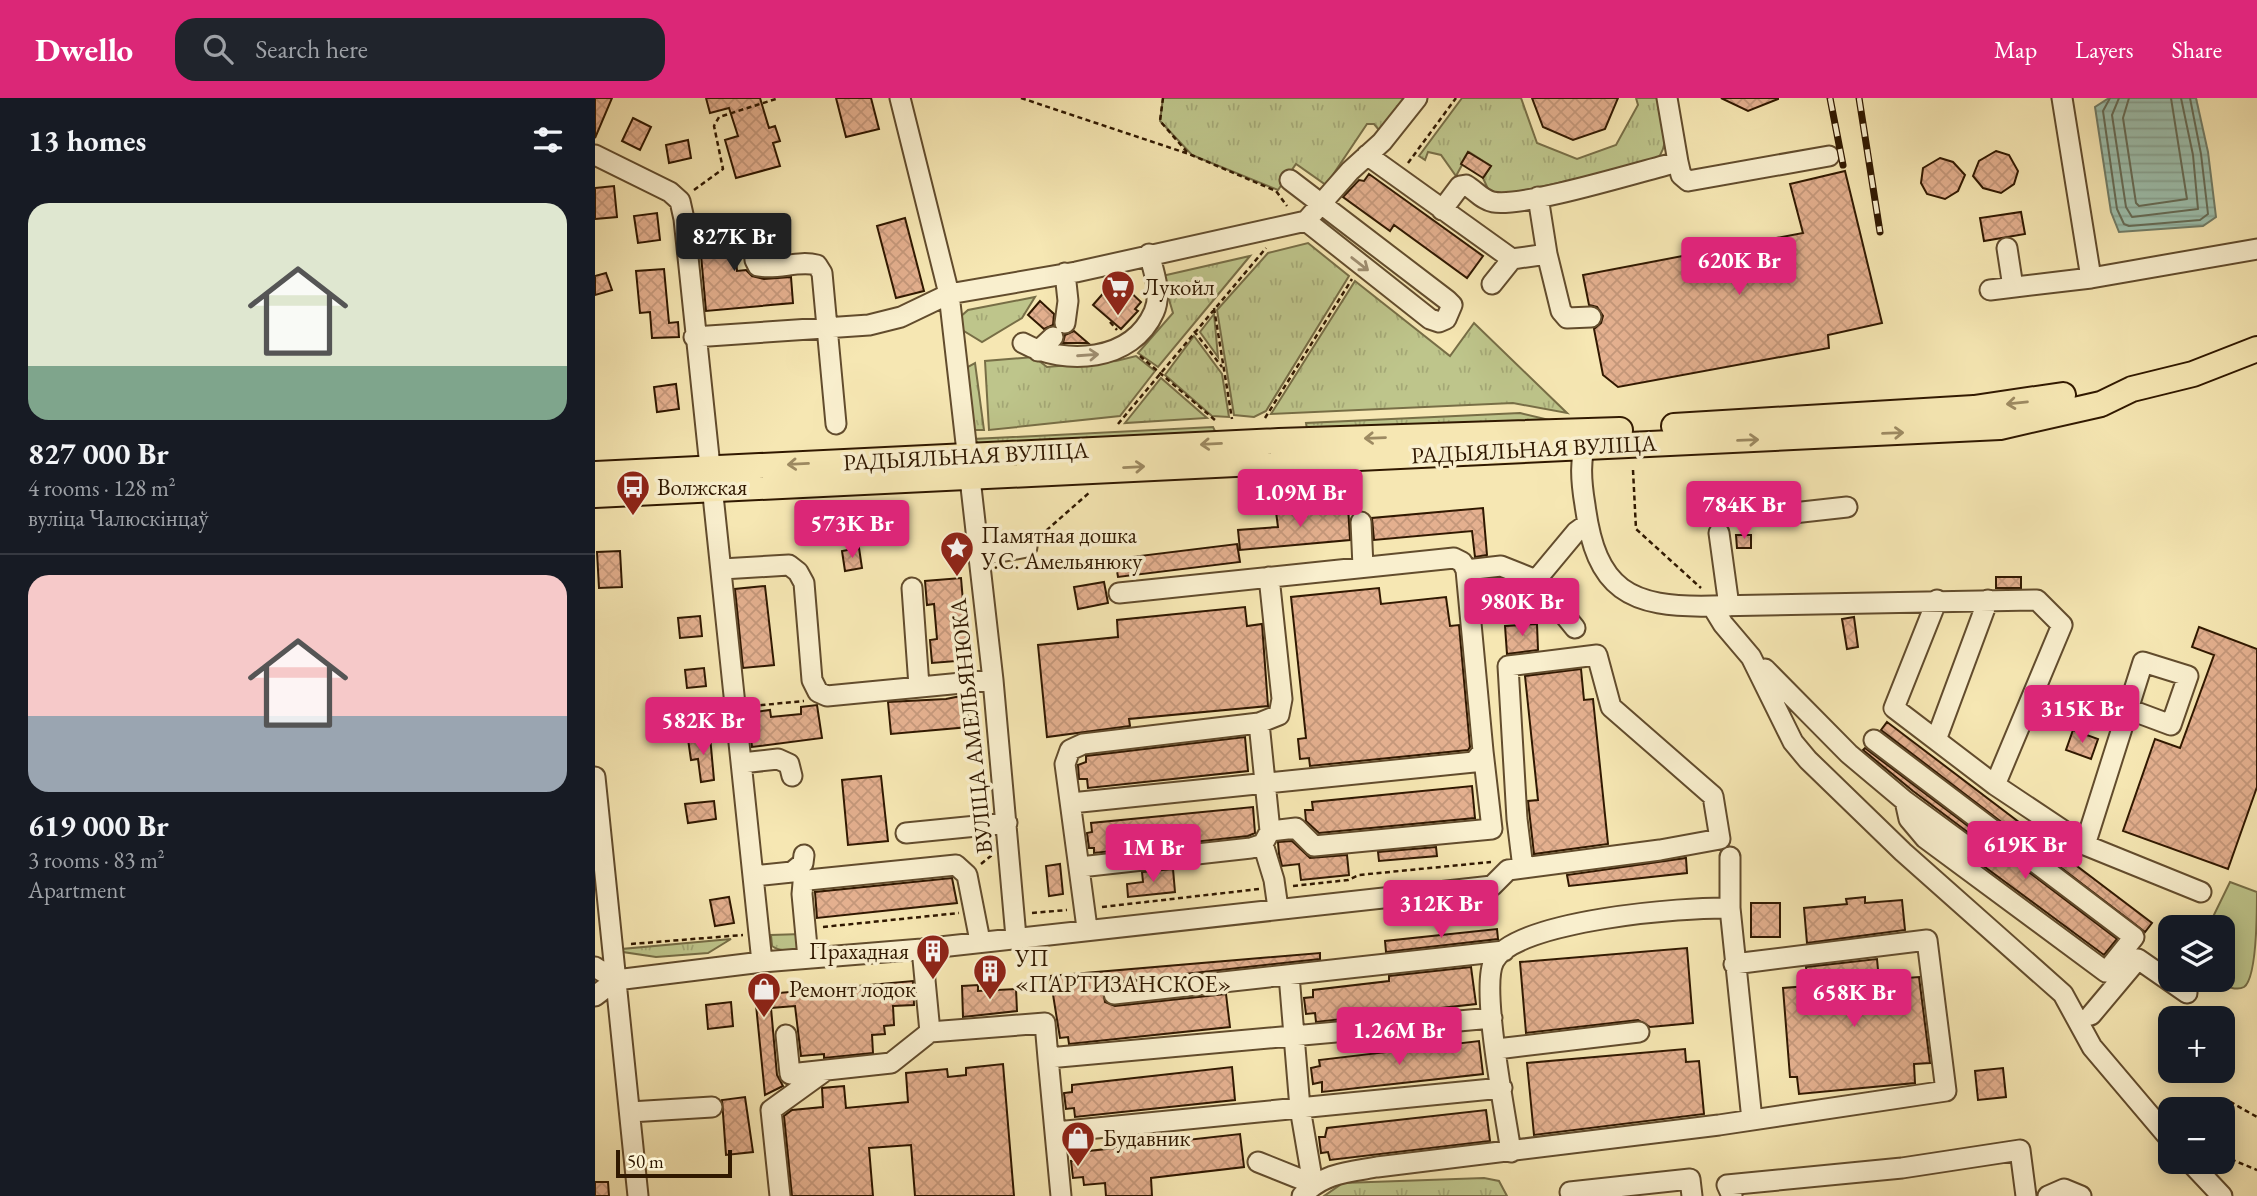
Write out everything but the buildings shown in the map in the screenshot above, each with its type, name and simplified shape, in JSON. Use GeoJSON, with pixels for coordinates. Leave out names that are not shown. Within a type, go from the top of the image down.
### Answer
{"type":"FeatureCollection","features":[{"type":"Feature","properties":{"kind":"main road","name":"РАДЫЯЛЬНАЯ ВУЛІЦА"},"geometry":{"type":"LineString","coordinates":[[595,495],[712,479],[967,465],[1587,440],[2000,427],[2101,404],[2132,389],[2193,374],[2257,349]]}},
{"type":"Feature","properties":{"kind":"main road","name":"РАДЫЯЛЬНАЯ ВУЛІЦА"},"geometry":{"type":"LineString","coordinates":[[595,474],[712,479]]}},
{"type":"Feature","properties":{"kind":"street","name":"ВУЛІЦА АМЕЛЬЯНЮКА"},"geometry":{"type":"LineString","coordinates":[[899,98],[949,294],[993,680],[1016,937]]}},
{"type":"Feature","properties":{"kind":"street"},"geometry":{"type":"LineString","coordinates":[[694,337],[827,327],[854,328],[890,320],[949,294],[1065,273],[1302,222],[1323,205],[1382,142],[1417,98]]}},
{"type":"Feature","properties":{"kind":"street"},"geometry":{"type":"LineString","coordinates":[[1667,98],[1681,175],[1688,181],[1829,156]]}},
{"type":"Feature","properties":{"kind":"street"},"geometry":{"type":"LineString","coordinates":[[2062,98],[2091,278]]}},
{"type":"Feature","properties":{"kind":"street"},"geometry":{"type":"LineString","coordinates":[[595,155],[670,192],[680,201],[722,569],[762,962]]}},
{"type":"Feature","properties":{"kind":"street"},"geometry":{"type":"LineString","coordinates":[[1367,155],[1512,259],[1547,254]]}},
{"type":"Feature","properties":{"kind":"street"},"geometry":{"type":"LineString","coordinates":[[1442,210],[1460,186],[1466,185],[1493,202],[1538,197],[1678,162]]}},
{"type":"Feature","properties":{"kind":"street"},"geometry":{"type":"LineString","coordinates":[[1290,180],[1447,300],[1452,305],[1445,319],[1439,322],[1430,319],[1302,222]]}},
{"type":"Feature","properties":{"kind":"street"},"geometry":{"type":"LineString","coordinates":[[1538,197],[1547,254],[1561,312],[1567,318],[1591,317]]}},
{"type":"Feature","properties":{"kind":"street"},"geometry":{"type":"LineString","coordinates":[[753,234],[758,266],[817,265],[822,273],[836,424]]}},
{"type":"Feature","properties":{"kind":"street"},"geometry":{"type":"LineString","coordinates":[[2007,248],[2013,287]]}},
{"type":"Feature","properties":{"kind":"street"},"geometry":{"type":"LineString","coordinates":[[1990,290],[2091,278],[2257,248]]}},
{"type":"Feature","properties":{"kind":"street"},"geometry":{"type":"LineString","coordinates":[[1065,273],[1068,312],[1059,330],[1030,347],[1076,356],[1104,354],[1129,344],[1154,313],[1156,280],[1149,254]]}},
{"type":"Feature","properties":{"kind":"street"},"geometry":{"type":"LineString","coordinates":[[1493,284],[1512,259]]}},
{"type":"Feature","properties":{"kind":"street"},"geometry":{"type":"LineString","coordinates":[[1587,440],[1582,486],[1587,524],[1603,570],[1618,587],[1645,601],[1664,606],[1722,602],[2037,600],[2062,625],[1995,785]]}},
{"type":"Feature","properties":{"kind":"street"},"geometry":{"type":"LineString","coordinates":[[1784,514],[1847,508]]}},
{"type":"Feature","properties":{"kind":"street"},"geometry":{"type":"LineString","coordinates":[[1361,522],[1363,567]]}},
{"type":"Feature","properties":{"kind":"street"},"geometry":{"type":"LineString","coordinates":[[1536,580],[1576,532],[1587,524]]}},
{"type":"Feature","properties":{"kind":"street"},"geometry":{"type":"LineString","coordinates":[[1719,533],[1723,624],[1751,657],[1816,719],[1823,730],[1905,801],[1969,848]]}},
{"type":"Feature","properties":{"kind":"street"},"geometry":{"type":"LineString","coordinates":[[978,556],[1027,547]]}},
{"type":"Feature","properties":{"kind":"street"},"geometry":{"type":"LineString","coordinates":[[1080,867],[1251,848],[1266,838],[1296,828],[1314,846],[1492,829],[1466,570],[1462,562],[1454,558],[1119,593]]}},
{"type":"Feature","properties":{"kind":"street"},"geometry":{"type":"LineString","coordinates":[[722,569],[789,565],[798,572],[804,583],[812,680],[818,692],[827,696],[993,680]]}},
{"type":"Feature","properties":{"kind":"street"},"geometry":{"type":"LineString","coordinates":[[1466,570],[1501,566],[1536,580],[1575,628]]}},
{"type":"Feature","properties":{"kind":"street"},"geometry":{"type":"LineString","coordinates":[[1087,928],[1066,764],[1070,750],[1083,744],[1259,723],[1279,715],[1283,699],[1269,577]]}},
{"type":"Feature","properties":{"kind":"street"},"geometry":{"type":"LineString","coordinates":[[912,587],[919,686]]}},
{"type":"Feature","properties":{"kind":"street"},"geometry":{"type":"LineString","coordinates":[[1937,600],[1894,708],[1995,785],[2085,845],[2201,892]]}},
{"type":"Feature","properties":{"kind":"street"},"geometry":{"type":"LineString","coordinates":[[1936,740],[1988,600]]}},
{"type":"Feature","properties":{"kind":"street"},"geometry":{"type":"LineString","coordinates":[[595,996],[616,980],[762,962],[922,949],[1087,928],[1492,886],[1508,870],[1660,850],[1720,839],[1713,796],[1611,708],[1597,656],[1508,666],[1517,818],[1523,868]]}},
{"type":"Feature","properties":{"kind":"street"},"geometry":{"type":"LineString","coordinates":[[1751,657],[1793,742],[1808,760],[1903,852],[2063,994],[2092,1047],[2158,1125]]}},
{"type":"Feature","properties":{"kind":"street"},"geometry":{"type":"LineString","coordinates":[[2085,845],[2129,709]]}},
{"type":"Feature","properties":{"kind":"street"},"geometry":{"type":"LineString","coordinates":[[1259,723],[1266,782],[1266,838],[1278,908]]}},
{"type":"Feature","properties":{"kind":"street"},"geometry":{"type":"LineString","coordinates":[[1874,740],[2134,937],[2106,972],[1925,838],[1909,820],[1905,801]]}},
{"type":"Feature","properties":{"kind":"street"},"geometry":{"type":"LineString","coordinates":[[1071,803],[1474,762],[1483,751]]}},
{"type":"Feature","properties":{"kind":"street"},"geometry":{"type":"LineString","coordinates":[[742,763],[778,759],[789,764],[792,776]]}},
{"type":"Feature","properties":{"kind":"street"},"geometry":{"type":"LineString","coordinates":[[595,777],[638,1196]]}},
{"type":"Feature","properties":{"kind":"street"},"geometry":{"type":"LineString","coordinates":[[906,833],[1007,823]]}},
{"type":"Feature","properties":{"kind":"street"},"geometry":{"type":"LineString","coordinates":[[753,876],[792,872],[803,863],[804,855]]}},
{"type":"Feature","properties":{"kind":"street"},"geometry":{"type":"LineString","coordinates":[[1730,857],[1734,964],[1752,1120]]}},
{"type":"Feature","properties":{"kind":"street"},"geometry":{"type":"LineString","coordinates":[[808,958],[803,883],[808,880],[956,865],[968,875],[981,941]]}},
{"type":"Feature","properties":{"kind":"street"},"geometry":{"type":"LineString","coordinates":[[1511,1152],[1492,1018],[1491,974],[1494,961],[1504,951],[1547,930],[1603,918],[1730,908]]}},
{"type":"Feature","properties":{"kind":"street"},"geometry":{"type":"LineString","coordinates":[[1307,1190],[1329,1175],[1377,1167],[1752,1120],[1946,1091],[1927,940],[1734,964]]}},
{"type":"Feature","properties":{"kind":"street"},"geometry":{"type":"LineString","coordinates":[[922,949],[930,1032]]}},
{"type":"Feature","properties":{"kind":"street"},"geometry":{"type":"LineString","coordinates":[[1114,994],[1504,951]]}},
{"type":"Feature","properties":{"kind":"street"},"geometry":{"type":"LineString","coordinates":[[2091,1015],[2138,959],[2187,993]]}},
{"type":"Feature","properties":{"kind":"street"},"geometry":{"type":"LineString","coordinates":[[595,967],[616,980]]}},
{"type":"Feature","properties":{"kind":"street"},"geometry":{"type":"LineString","coordinates":[[1289,975],[1307,1190]]}},
{"type":"Feature","properties":{"kind":"street"},"geometry":{"type":"LineString","coordinates":[[1048,1058],[1492,1018]]}},
{"type":"Feature","properties":{"kind":"street"},"geometry":{"type":"LineString","coordinates":[[786,1035],[790,1074],[891,1063],[930,1032],[1045,1023],[1061,1196]]}},
{"type":"Feature","properties":{"kind":"street"},"geometry":{"type":"LineString","coordinates":[[1497,1049],[1639,1032]]}},
{"type":"Feature","properties":{"kind":"street"},"geometry":{"type":"LineString","coordinates":[[780,1196],[771,1110],[827,1069]]}},
{"type":"Feature","properties":{"kind":"street"},"geometry":{"type":"LineString","coordinates":[[1056,1132],[1502,1088]]}},
{"type":"Feature","properties":{"kind":"street"},"geometry":{"type":"LineString","coordinates":[[630,1112],[712,1107]]}},
{"type":"Feature","properties":{"kind":"street"},"geometry":{"type":"LineString","coordinates":[[1730,1190],[2020,1150],[2026,1196]]}},
{"type":"Feature","properties":{"kind":"street"},"geometry":{"type":"LineString","coordinates":[[1258,1162],[1307,1190]]}},
{"type":"Feature","properties":{"kind":"street"},"geometry":{"type":"LineString","coordinates":[[2201,1174],[2222,1196]]}},
{"type":"Feature","properties":{"kind":"street"},"geometry":{"type":"LineString","coordinates":[[1570,1192],[1690,1179],[1692,1196]]}},
{"type":"Feature","properties":{"kind":"street"},"geometry":{"type":"LineString","coordinates":[[2048,1196],[2064,1189],[2081,1196]]}},
{"type":"Feature","properties":{"kind":"path"},"geometry":{"type":"LineString","coordinates":[[680,201],[723,169],[714,126],[719,117],[779,98]]}},
{"type":"Feature","properties":{"kind":"path"},"geometry":{"type":"LineString","coordinates":[[1021,98],[1189,154],[1276,191],[1302,222]]}},
{"type":"Feature","properties":{"kind":"path"},"geometry":{"type":"LineString","coordinates":[[1163,98],[1160,121],[1189,154]]}},
{"type":"Feature","properties":{"kind":"path"},"geometry":{"type":"LineString","coordinates":[[1397,178],[1456,98]]}},
{"type":"Feature","properties":{"kind":"path"},"geometry":{"type":"LineString","coordinates":[[1118,424],[1268,246]]}},
{"type":"Feature","properties":{"kind":"path"},"geometry":{"type":"LineString","coordinates":[[1265,418],[1359,269]]}},
{"type":"Feature","properties":{"kind":"path"},"geometry":{"type":"LineString","coordinates":[[1214,308],[1232,419]]}},
{"type":"Feature","properties":{"kind":"path"},"geometry":{"type":"LineString","coordinates":[[1109,322],[1129,344],[1215,420]]}},
{"type":"Feature","properties":{"kind":"path"},"geometry":{"type":"LineString","coordinates":[[1194,331],[1224,370]]}},
{"type":"Feature","properties":{"kind":"path"},"geometry":{"type":"LineString","coordinates":[[1633,470],[1636,529],[1709,594],[1722,602]]}},
{"type":"Feature","properties":{"kind":"path"},"geometry":{"type":"LineString","coordinates":[[1027,547],[1091,491]]}},
{"type":"Feature","properties":{"kind":"path"},"geometry":{"type":"LineString","coordinates":[[1306,880],[1307,885]]}},
{"type":"Feature","properties":{"kind":"path"},"geometry":{"type":"LineString","coordinates":[[2235,1105],[2257,1118]]}},
{"type":"Feature","properties":{"kind":"path"},"geometry":{"type":"LineString","coordinates":[[2235,1161],[2257,1170]]}},
{"type":"Feature","properties":{"kind":"green space"},"geometry":{"type":"Polygon","coordinates":[[[1163,98],[1410,98],[1379,130],[1374,124],[1367,124],[1326,185],[1296,164],[1278,190],[1192,155],[1160,121],[1163,98]]]}},
{"type":"Feature","properties":{"kind":"green space"},"geometry":{"type":"Polygon","coordinates":[[[1462,98],[1521,98],[1537,143],[1577,159],[1616,145],[1638,105],[1636,98],[1660,98],[1665,123],[1664,146],[1656,161],[1499,196],[1488,189],[1483,178],[1491,166],[1469,152],[1456,176],[1441,155],[1428,152],[1425,160],[1419,156],[1462,98]]]}},
{"type":"Feature","properties":{"kind":"green space"},"geometry":{"type":"Polygon","coordinates":[[[1308,243],[1349,276],[1266,411],[1254,417],[1234,415],[1217,310],[1268,253],[1308,243]]]}},
{"type":"Feature","properties":{"kind":"green space"},"geometry":{"type":"Polygon","coordinates":[[[1250,256],[1158,367],[1138,353],[1173,313],[1162,276],[1250,256]]]}},
{"type":"Feature","properties":{"kind":"green space"},"geometry":{"type":"Polygon","coordinates":[[[1355,281],[1450,356],[1474,323],[1567,413],[1513,403],[1271,414],[1355,281]]]}},
{"type":"Feature","properties":{"kind":"green space"},"geometry":{"type":"Polygon","coordinates":[[[1035,297],[1022,318],[982,342],[959,328],[959,318],[968,310],[1035,297]]]}},
{"type":"Feature","properties":{"kind":"green space"},"geometry":{"type":"Polygon","coordinates":[[[1214,314],[1218,357],[1200,332],[1214,314]]]}},
{"type":"Feature","properties":{"kind":"green space"},"geometry":{"type":"Polygon","coordinates":[[[1194,336],[1222,374],[1229,417],[1212,416],[1165,375],[1194,336]]]}},
{"type":"Feature","properties":{"kind":"green space"},"geometry":{"type":"Polygon","coordinates":[[[1136,356],[1155,371],[1120,416],[989,430],[985,361],[1034,357],[1047,367],[1116,361],[1136,356]]]}},
{"type":"Feature","properties":{"kind":"green space"},"geometry":{"type":"Polygon","coordinates":[[[975,363],[984,430],[970,430],[964,369],[975,363]]]}},
{"type":"Feature","properties":{"kind":"green space"},"geometry":{"type":"Polygon","coordinates":[[[1161,378],[1207,418],[1125,423],[1161,378]]]}},
{"type":"Feature","properties":{"kind":"green space"},"geometry":{"type":"Polygon","coordinates":[[[1520,413],[1566,424],[1307,429],[1306,423],[1520,413]]]}},
{"type":"Feature","properties":{"kind":"green space"},"geometry":{"type":"Polygon","coordinates":[[[1213,427],[1216,433],[979,444],[974,439],[1213,427]]]}},
{"type":"Feature","properties":{"kind":"green space"},"geometry":{"type":"Polygon","coordinates":[[[2230,882],[2257,892],[2254,958],[2252,971],[2244,987],[2235,988],[2235,915],[2214,915],[2230,882]]]}},
{"type":"Feature","properties":{"kind":"green space"},"geometry":{"type":"Polygon","coordinates":[[[802,934],[803,946],[799,948],[783,950],[772,946],[771,935],[802,934]]]}},
{"type":"Feature","properties":{"kind":"green space"},"geometry":{"type":"Polygon","coordinates":[[[731,939],[708,953],[656,957],[623,952],[622,949],[731,939]]]}},
{"type":"Feature","properties":{"kind":"green space"},"geometry":{"type":"Polygon","coordinates":[[[1484,1178],[1499,1181],[1507,1196],[1324,1196],[1343,1183],[1484,1178]]]}},
{"type":"Feature","properties":{"kind":"water"},"geometry":{"type":"Polygon","coordinates":[[[2109,98],[2196,98],[2208,152],[2216,217],[2203,226],[2119,232],[2111,212],[2095,107],[2109,98]]]}},
{"type":"Feature","properties":{"kind":"railway"},"geometry":{"type":"LineString","coordinates":[[1830,98],[1843,165]]}},
{"type":"Feature","properties":{"kind":"railway"},"geometry":{"type":"LineString","coordinates":[[1859,98],[1880,232]]}},
{"type":"Feature","properties":{"kind":"place","name":"Лукойл"},"geometry":{"type":"Point","coordinates":[1118,317]}},
{"type":"Feature","properties":{"kind":"place","name":"Волжская"},"geometry":{"type":"Point","coordinates":[633,517]}},
{"type":"Feature","properties":{"kind":"place","name":"Памятная дошка У.С. Амельянюку"},"geometry":{"type":"Point","coordinates":[957,578]}},
{"type":"Feature","properties":{"kind":"place","name":"Прахадная"},"geometry":{"type":"Point","coordinates":[933,981]}},
{"type":"Feature","properties":{"kind":"place","name":"УП «ПАРТИЗАНСКОЕ»"},"geometry":{"type":"Point","coordinates":[990,1001]}},
{"type":"Feature","properties":{"kind":"place","name":"Ремонт лодок"},"geometry":{"type":"Point","coordinates":[764,1019]}},
{"type":"Feature","properties":{"kind":"place","name":"Будавник"},"geometry":{"type":"Point","coordinates":[1078,1168]}}]}
